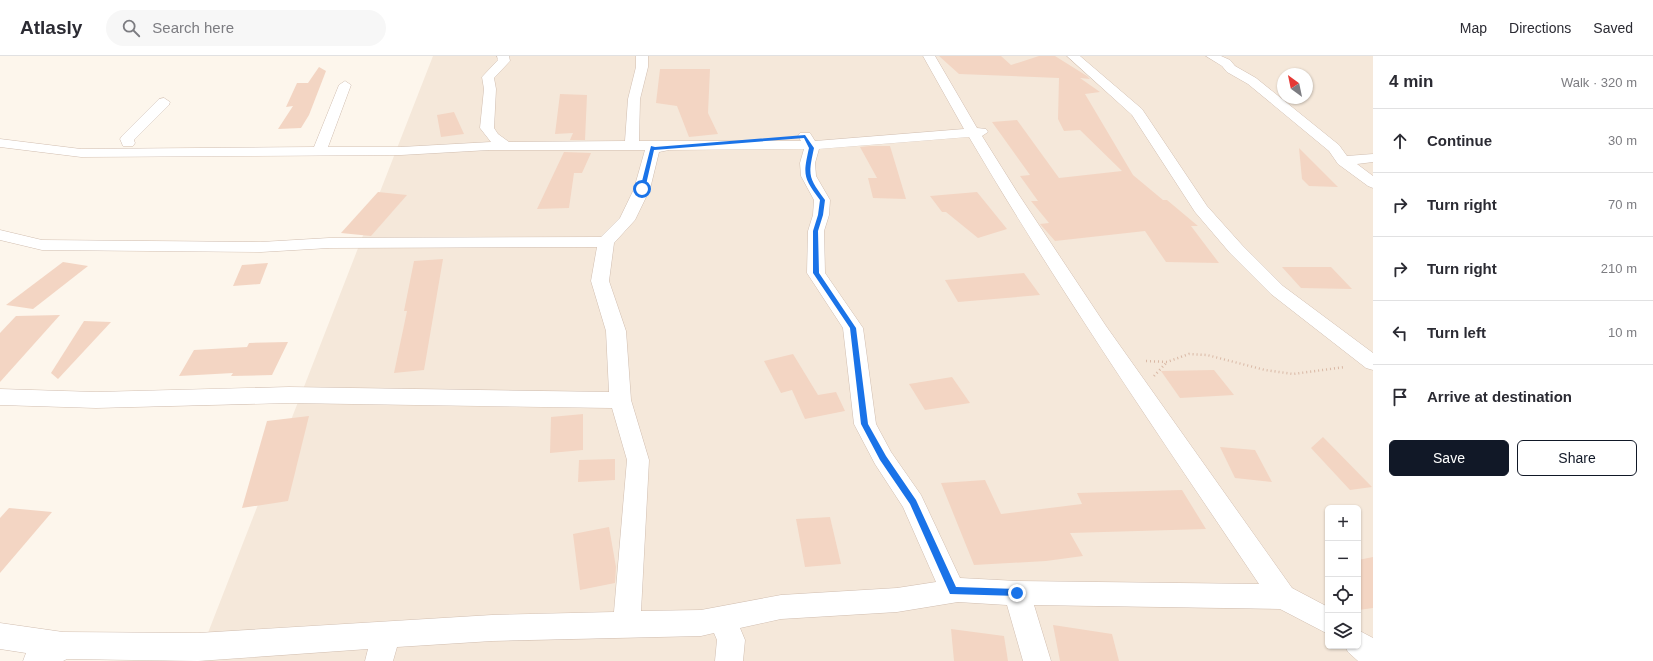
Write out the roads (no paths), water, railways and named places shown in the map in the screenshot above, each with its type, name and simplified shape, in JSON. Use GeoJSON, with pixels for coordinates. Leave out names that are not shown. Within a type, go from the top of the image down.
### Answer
{"type":"FeatureCollection","features":[{"type":"Feature","properties":{"kind":"street"},"geometry":{"type":"LineString","coordinates":[[502,142],[493,137],[487,128],[490,89],[488,77],[504,61],[503,56]]}},
{"type":"Feature","properties":{"kind":"street"},"geometry":{"type":"LineString","coordinates":[[632,142],[634,99],[642,67],[642,56]]}},
{"type":"Feature","properties":{"kind":"street"},"geometry":{"type":"LineString","coordinates":[[929,56],[1084,311],[1284,597],[1325,619]]}},
{"type":"Feature","properties":{"kind":"street"},"geometry":{"type":"LineString","coordinates":[[1073,56],[1137,112],[1201,209],[1236,249],[1277,290],[1373,363]]}},
{"type":"Feature","properties":{"kind":"street"},"geometry":{"type":"LineString","coordinates":[[1212,56],[1226,63],[1230,69],[1252,80],[1334,148],[1343,161],[1373,183]]}},
{"type":"Feature","properties":{"kind":"street"},"geometry":{"type":"LineString","coordinates":[[318,152],[345,85]]}},
{"type":"Feature","properties":{"kind":"street"},"geometry":{"type":"LineString","coordinates":[[128,143],[127,139],[164,102]]}},
{"type":"Feature","properties":{"kind":"street"},"geometry":{"type":"LineString","coordinates":[[0,130],[70,141],[128,143],[272,146],[361,142],[632,142],[659,147],[805,136],[974,128]]}},
{"type":"Feature","properties":{"kind":"street"},"geometry":{"type":"LineString","coordinates":[[0,143],[81,152],[318,152],[401,151],[489,146],[659,147],[812,145],[974,128]]}},
{"type":"Feature","properties":{"kind":"street"},"geometry":{"type":"LineString","coordinates":[[805,136],[812,148],[806,170],[810,183],[822,200],[821,215],[816,231],[816,273],[853,328],[864,424],[883,458],[913,502],[953,591]]}},
{"type":"Feature","properties":{"kind":"street"},"geometry":{"type":"LineString","coordinates":[[624,624],[629,606],[638,460],[620,400],[616,331],[600,281],[606,242],[626,220],[642,189],[659,147]]}},
{"type":"Feature","properties":{"kind":"street"},"geometry":{"type":"LineString","coordinates":[[1343,161],[1373,158]]}},
{"type":"Feature","properties":{"kind":"street"},"geometry":{"type":"LineString","coordinates":[[0,235],[42,245],[261,247],[329,243],[606,242]]}},
{"type":"Feature","properties":{"kind":"street"},"geometry":{"type":"LineString","coordinates":[[0,397],[96,400],[289,395],[620,400]]}},
{"type":"Feature","properties":{"kind":"street"},"geometry":{"type":"LineString","coordinates":[[0,636],[63,645],[382,648],[492,628],[701,623],[781,606],[897,600],[953,591],[1284,597]]}},
{"type":"Feature","properties":{"kind":"street"},"geometry":{"type":"LineString","coordinates":[[1017,593],[1037,661]]}},
{"type":"Feature","properties":{"kind":"street"},"geometry":{"type":"LineString","coordinates":[[721,619],[730,640],[729,661]]}},
{"type":"Feature","properties":{"kind":"street"},"geometry":{"type":"LineString","coordinates":[[37,661],[63,645]]}},
{"type":"Feature","properties":{"kind":"street"},"geometry":{"type":"LineString","coordinates":[[1361,646],[1373,656]]}}]}
